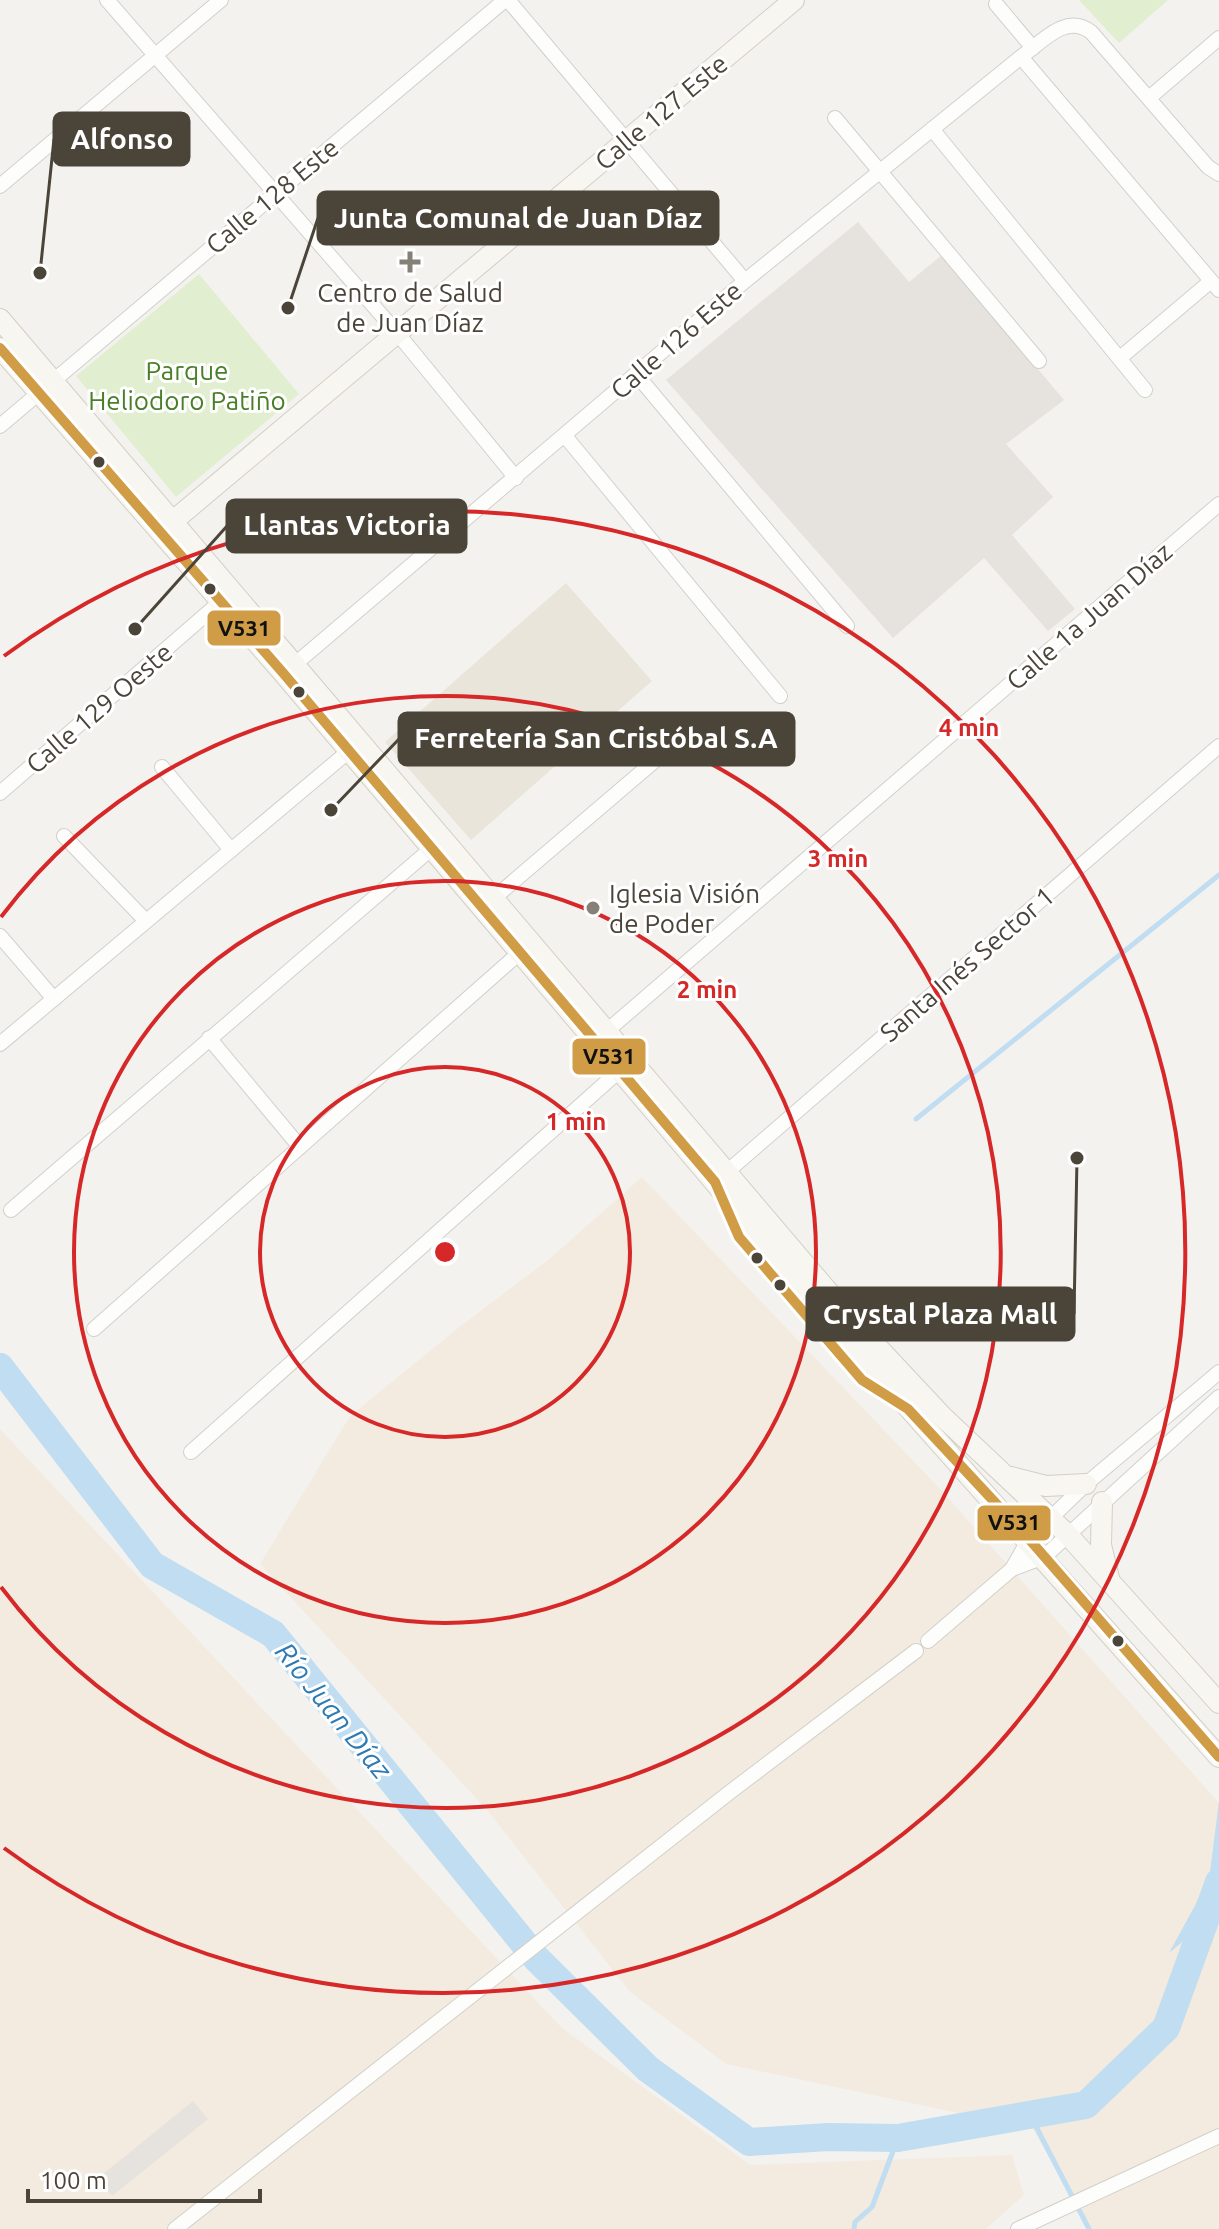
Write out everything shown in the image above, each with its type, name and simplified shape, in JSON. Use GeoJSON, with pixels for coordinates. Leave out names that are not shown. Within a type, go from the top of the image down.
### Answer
{"type":"FeatureCollection","features":[{"type":"Feature","properties":{"kind":"main road","name":"Calle 127 Este"},"geometry":{"type":"LineString","coordinates":[[167,526],[794,0]]}},
{"type":"Feature","properties":{"kind":"main road"},"geometry":{"type":"LineString","coordinates":[[0,319],[46,386],[721,1176],[943,1417],[1051,1517],[1219,1702]]}},
{"type":"Feature","properties":{"kind":"main road"},"geometry":{"type":"LineString","coordinates":[[0,348],[46,386]]}},
{"type":"Feature","properties":{"kind":"main road"},"geometry":{"type":"LineString","coordinates":[[601,1036],[619,1071],[721,1176],[908,1409],[1029,1539],[1219,1757]]}},
{"type":"Feature","properties":{"kind":"main road"},"geometry":{"type":"LineString","coordinates":[[1007,1475],[1046,1486],[1086,1484]]}},
{"type":"Feature","properties":{"kind":"main road"},"geometry":{"type":"LineString","coordinates":[[1102,1502],[1101,1545],[1110,1581]]}},
{"type":"Feature","properties":{"kind":"street"},"geometry":{"type":"LineString","coordinates":[[107,0],[398,334],[516,478]]}},
{"type":"Feature","properties":{"kind":"street"},"geometry":{"type":"LineString","coordinates":[[0,186],[221,0]]}},
{"type":"Feature","properties":{"kind":"street"},"geometry":{"type":"LineString","coordinates":[[506,0],[745,281]]}},
{"type":"Feature","properties":{"kind":"street","name":"Calle 128 Este"},"geometry":{"type":"LineString","coordinates":[[0,426],[506,0]]}},
{"type":"Feature","properties":{"kind":"street"},"geometry":{"type":"LineString","coordinates":[[996,4],[1027,53],[1215,286],[1120,358]]}},
{"type":"Feature","properties":{"kind":"street","name":"Calle 126 Este"},"geometry":{"type":"LineString","coordinates":[[290,668],[745,281],[1027,53],[1069,23],[1079,23],[1149,98]]}},
{"type":"Feature","properties":{"kind":"street"},"geometry":{"type":"LineString","coordinates":[[1219,38],[1149,98],[1208,167],[1219,174]]}},
{"type":"Feature","properties":{"kind":"street"},"geometry":{"type":"LineString","coordinates":[[835,118],[1039,361]]}},
{"type":"Feature","properties":{"kind":"street"},"geometry":{"type":"LineString","coordinates":[[932,129],[1145,390]]}},
{"type":"Feature","properties":{"kind":"street"},"geometry":{"type":"LineString","coordinates":[[636,374],[847,626]]}},
{"type":"Feature","properties":{"kind":"street"},"geometry":{"type":"LineString","coordinates":[[565,436],[780,696]]}},
{"type":"Feature","properties":{"kind":"street","name":"Calle 1a Juan Díaz"},"geometry":{"type":"LineString","coordinates":[[601,1036],[1219,504]]}},
{"type":"Feature","properties":{"kind":"street","name":"Calle 129 Oeste"},"geometry":{"type":"LineString","coordinates":[[0,793],[227,596]]}},
{"type":"Feature","properties":{"kind":"street"},"geometry":{"type":"LineString","coordinates":[[0,1044],[355,746]]}},
{"type":"Feature","properties":{"kind":"street"},"geometry":{"type":"LineString","coordinates":[[488,903],[672,746]]}},
{"type":"Feature","properties":{"kind":"street","name":"Santa Inés Sector 1"},"geometry":{"type":"LineString","coordinates":[[721,1176],[1219,746]]}},
{"type":"Feature","properties":{"kind":"street"},"geometry":{"type":"LineString","coordinates":[[162,767],[231,850]]}},
{"type":"Feature","properties":{"kind":"street"},"geometry":{"type":"LineString","coordinates":[[64,836],[146,921]]}},
{"type":"Feature","properties":{"kind":"street"},"geometry":{"type":"LineString","coordinates":[[11,1210],[438,843]]}},
{"type":"Feature","properties":{"kind":"street"},"geometry":{"type":"LineString","coordinates":[[0,936],[54,999]]}},
{"type":"Feature","properties":{"kind":"street"},"geometry":{"type":"LineString","coordinates":[[94,1329],[526,947]]}},
{"type":"Feature","properties":{"kind":"street"},"geometry":{"type":"LineString","coordinates":[[209,1038],[300,1147]]}},
{"type":"Feature","properties":{"kind":"street"},"geometry":{"type":"LineString","coordinates":[[191,1452],[619,1071]]}},
{"type":"Feature","properties":{"kind":"street"},"geometry":{"type":"LineString","coordinates":[[175,2229],[565,1920],[922,1646],[1012,1569],[1029,1539],[1086,1484],[1219,1372]]}},
{"type":"Feature","properties":{"kind":"street"},"geometry":{"type":"LineString","coordinates":[[1012,1569],[1044,1557],[1219,1397]]}},
{"type":"Feature","properties":{"kind":"street"},"geometry":{"type":"LineString","coordinates":[[1018,2229],[1219,2136]]}},
{"type":"Feature","properties":{"kind":"shaded area"},"geometry":{"type":"Polygon","coordinates":[[[858,222],[909,282],[942,255],[1064,400],[1006,444],[1053,497],[1012,535],[1075,609],[1048,631],[984,558],[893,638],[666,380],[858,222]]]}},
{"type":"Feature","properties":{"kind":"shaded area"},"geometry":{"type":"Polygon","coordinates":[[[566,583],[652,681],[471,840],[385,742],[566,583]]]}},
{"type":"Feature","properties":{"kind":"shaded area"},"geometry":{"type":"Polygon","coordinates":[[[642,1177],[943,1492],[1219,1803],[1219,2229],[1090,2229],[1033,2129],[726,2064],[630,1992],[487,1810],[260,1564],[350,1416],[547,1261],[642,1177]]]}},
{"type":"Feature","properties":{"kind":"shaded area"},"geometry":{"type":"Polygon","coordinates":[[[0,1429],[562,2028],[750,2165],[1012,2155],[1024,2195],[986,2229],[0,2229],[0,1429]]]}},
{"type":"Feature","properties":{"kind":"shaded area"},"geometry":{"type":"Polygon","coordinates":[[[193,2101],[208,2119],[112,2196],[97,2179],[193,2101]]]}},
{"type":"Feature","properties":{"kind":"green space"},"geometry":{"type":"Polygon","coordinates":[[[1079,0],[1168,0],[1119,43],[1079,0]]]}},
{"type":"Feature","properties":{"kind":"green space","name":"Parque Heliodoro Patiño"},"geometry":{"type":"Polygon","coordinates":[[[199,274],[299,394],[176,497],[76,376],[199,274]]]}},
{"type":"Feature","properties":{"kind":"water"},"geometry":{"type":"Polygon","coordinates":[[[1219,1801],[1219,1911],[1169,1953],[1209,1880],[1219,1801]]]}},
{"type":"Feature","properties":{"kind":"waterway"},"geometry":{"type":"LineString","coordinates":[[916,1119],[1219,875]]}},
{"type":"Feature","properties":{"kind":"waterway","name":"Río Juan Díaz"},"geometry":{"type":"LineString","coordinates":[[0,1367],[152,1565],[273,1634],[536,1958],[648,2069],[749,2142],[828,2137],[898,2138],[1086,2105],[1166,2028],[1219,1882]]}},
{"type":"Feature","properties":{"kind":"waterway"},"geometry":{"type":"LineString","coordinates":[[1030,2115],[1089,2229]]}},
{"type":"Feature","properties":{"kind":"waterway"},"geometry":{"type":"LineString","coordinates":[[854,2229],[855,2222],[872,2207],[898,2138]]}},
{"type":"Feature","properties":{"kind":"transit line","name":"V531"},"geometry":{"type":"LineString","coordinates":[[0,348],[284,674],[715,1182],[739,1237],[862,1380],[908,1409],[1029,1539],[1219,1757]]}},
{"type":"Feature","properties":{"kind":"place","name":"Centro de Salud de Juan Díaz"},"geometry":{"type":"Point","coordinates":[410,262]}},
{"type":"Feature","properties":{"kind":"place","name":"Alfonso"},"geometry":{"type":"Point","coordinates":[40,273]}},
{"type":"Feature","properties":{"kind":"place","name":"Junta Comunal de Juan Díaz"},"geometry":{"type":"Point","coordinates":[288,308]}},
{"type":"Feature","properties":{"kind":"place","name":"Llantas Victoria"},"geometry":{"type":"Point","coordinates":[135,629]}},
{"type":"Feature","properties":{"kind":"place","name":"Ferretería San Cristóbal S.A"},"geometry":{"type":"Point","coordinates":[331,810]}},
{"type":"Feature","properties":{"kind":"place","name":"Iglesia Visión de Poder"},"geometry":{"type":"Point","coordinates":[593,908]}},
{"type":"Feature","properties":{"kind":"place","name":"Crystal Plaza Mall"},"geometry":{"type":"Point","coordinates":[1077,1158]}}]}
